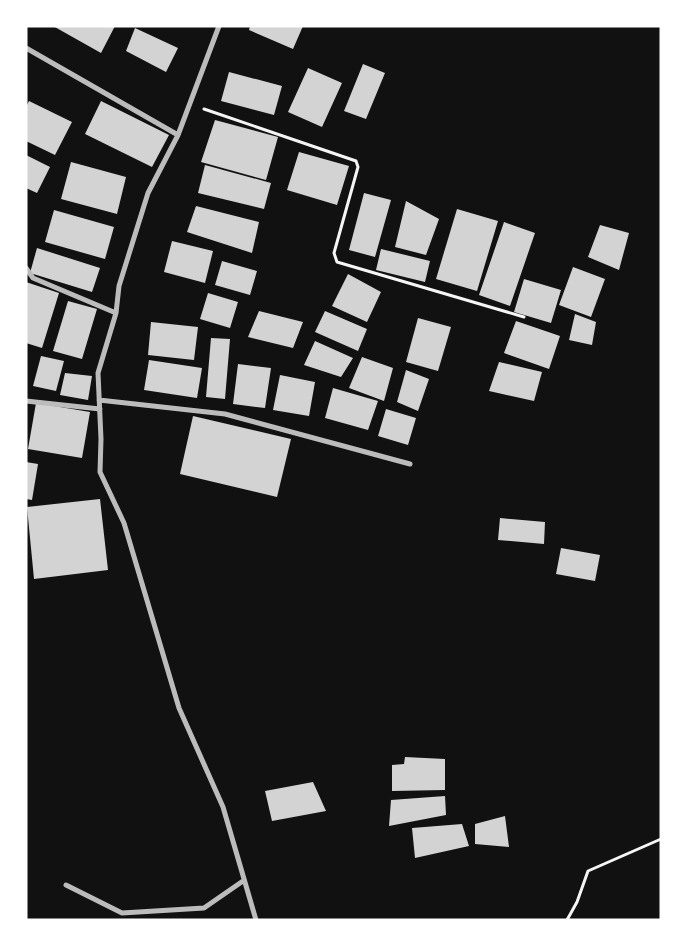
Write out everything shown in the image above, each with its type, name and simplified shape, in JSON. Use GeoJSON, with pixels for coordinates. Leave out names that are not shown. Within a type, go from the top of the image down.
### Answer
{"type":"FeatureCollection","features":[{"type":"Feature","properties":{"kind":"street"},"geometry":{"type":"LineString","coordinates":[[219,26],[178,135],[148,194],[119,286],[116,313],[98,373],[100,472],[124,523],[179,708],[223,807],[243,881],[256,920]]}},
{"type":"Feature","properties":{"kind":"street"},"geometry":{"type":"LineString","coordinates":[[26,48],[178,135]]}},
{"type":"Feature","properties":{"kind":"street"},"geometry":{"type":"LineString","coordinates":[[26,268],[33,278],[116,313]]}},
{"type":"Feature","properties":{"kind":"street"},"geometry":{"type":"LineString","coordinates":[[99,400],[225,414],[410,464]]}},
{"type":"Feature","properties":{"kind":"street"},"geometry":{"type":"LineString","coordinates":[[26,401],[100,409]]}},
{"type":"Feature","properties":{"kind":"street"},"geometry":{"type":"LineString","coordinates":[[66,885],[122,913],[204,908],[243,881]]}},
{"type":"Feature","properties":{"kind":"path"},"geometry":{"type":"LineString","coordinates":[[189,104],[356,161],[358,166],[334,253],[337,262],[524,317]]}},
{"type":"Feature","properties":{"kind":"path"},"geometry":{"type":"LineString","coordinates":[[567,920],[577,902],[588,871],[661,839]]}},
{"type":"Feature","properties":{"kind":"building"},"geometry":{"type":"Polygon","coordinates":[[[53,26],[115,26],[101,53],[53,26]]]}},
{"type":"Feature","properties":{"kind":"building"},"geometry":{"type":"Polygon","coordinates":[[[250,26],[303,26],[293,49],[249,30],[250,26]]]}},
{"type":"Feature","properties":{"kind":"building"},"geometry":{"type":"Polygon","coordinates":[[[135,28],[178,48],[166,72],[126,51],[135,28]]]}},
{"type":"Feature","properties":{"kind":"building"},"geometry":{"type":"Polygon","coordinates":[[[363,64],[385,73],[366,119],[344,111],[363,64]]]}},
{"type":"Feature","properties":{"kind":"building"},"geometry":{"type":"Polygon","coordinates":[[[308,68],[342,83],[322,127],[288,112],[308,68]]]}},
{"type":"Feature","properties":{"kind":"building"},"geometry":{"type":"Polygon","coordinates":[[[229,72],[282,86],[274,115],[221,101],[229,72]]]}},
{"type":"Feature","properties":{"kind":"building"},"geometry":{"type":"Polygon","coordinates":[[[29,101],[72,122],[55,155],[26,141],[26,107],[29,101]]]}},
{"type":"Feature","properties":{"kind":"building"},"geometry":{"type":"Polygon","coordinates":[[[101,101],[169,135],[152,167],[85,134],[101,101]]]}},
{"type":"Feature","properties":{"kind":"building"},"geometry":{"type":"Polygon","coordinates":[[[215,120],[278,137],[266,180],[201,162],[215,120]]]}},
{"type":"Feature","properties":{"kind":"building"},"geometry":{"type":"Polygon","coordinates":[[[299,152],[349,166],[337,205],[287,190],[299,152]]]}},
{"type":"Feature","properties":{"kind":"building"},"geometry":{"type":"Polygon","coordinates":[[[26,155],[50,167],[37,193],[26,188],[26,155]]]}},
{"type":"Feature","properties":{"kind":"building"},"geometry":{"type":"Polygon","coordinates":[[[71,162],[126,177],[117,214],[61,199],[71,162]]]}},
{"type":"Feature","properties":{"kind":"building"},"geometry":{"type":"Polygon","coordinates":[[[205,165],[271,183],[264,209],[198,193],[205,165]]]}},
{"type":"Feature","properties":{"kind":"building"},"geometry":{"type":"Polygon","coordinates":[[[364,193],[391,200],[375,257],[349,250],[364,193]]]}},
{"type":"Feature","properties":{"kind":"building"},"geometry":{"type":"Polygon","coordinates":[[[406,201],[439,219],[426,255],[395,247],[406,201]]]}},
{"type":"Feature","properties":{"kind":"building"},"geometry":{"type":"Polygon","coordinates":[[[196,206],[259,222],[252,253],[187,232],[196,206]]]}},
{"type":"Feature","properties":{"kind":"building"},"geometry":{"type":"Polygon","coordinates":[[[457,209],[498,221],[477,291],[436,279],[457,209]]]}},
{"type":"Feature","properties":{"kind":"building"},"geometry":{"type":"Polygon","coordinates":[[[54,210],[114,227],[105,259],[45,242],[54,210]]]}},
{"type":"Feature","properties":{"kind":"building"},"geometry":{"type":"Polygon","coordinates":[[[504,222],[535,233],[510,306],[479,295],[504,222]]]}},
{"type":"Feature","properties":{"kind":"building"},"geometry":{"type":"Polygon","coordinates":[[[600,225],[629,233],[619,270],[588,257],[600,225]]]}},
{"type":"Feature","properties":{"kind":"building"},"geometry":{"type":"Polygon","coordinates":[[[172,241],[213,251],[205,283],[164,272],[172,241]]]}},
{"type":"Feature","properties":{"kind":"building"},"geometry":{"type":"Polygon","coordinates":[[[37,248],[100,268],[92,292],[30,273],[37,248]]]}},
{"type":"Feature","properties":{"kind":"building"},"geometry":{"type":"Polygon","coordinates":[[[381,249],[430,261],[425,282],[376,270],[381,249]]]}},
{"type":"Feature","properties":{"kind":"building"},"geometry":{"type":"Polygon","coordinates":[[[222,261],[257,271],[250,295],[215,285],[222,261]]]}},
{"type":"Feature","properties":{"kind":"building"},"geometry":{"type":"Polygon","coordinates":[[[573,267],[605,279],[591,317],[559,305],[573,267]]]}},
{"type":"Feature","properties":{"kind":"building"},"geometry":{"type":"Polygon","coordinates":[[[348,274],[381,292],[367,322],[332,306],[348,274]]]}},
{"type":"Feature","properties":{"kind":"building"},"geometry":{"type":"Polygon","coordinates":[[[524,279],[561,290],[551,323],[514,312],[524,279]]]}},
{"type":"Feature","properties":{"kind":"building"},"geometry":{"type":"Polygon","coordinates":[[[26,282],[59,293],[42,348],[26,343],[26,282]]]}},
{"type":"Feature","properties":{"kind":"building"},"geometry":{"type":"Polygon","coordinates":[[[208,293],[238,302],[230,328],[200,319],[208,293]]]}},
{"type":"Feature","properties":{"kind":"building"},"geometry":{"type":"Polygon","coordinates":[[[68,301],[97,309],[82,359],[53,351],[68,301]]]}},
{"type":"Feature","properties":{"kind":"building"},"geometry":{"type":"Polygon","coordinates":[[[259,311],[303,322],[293,348],[248,337],[259,311]]]}},
{"type":"Feature","properties":{"kind":"building"},"geometry":{"type":"Polygon","coordinates":[[[325,311],[367,329],[358,351],[315,332],[325,311]]]}},
{"type":"Feature","properties":{"kind":"building"},"geometry":{"type":"Polygon","coordinates":[[[575,314],[596,322],[592,345],[569,340],[575,314]]]}},
{"type":"Feature","properties":{"kind":"building"},"geometry":{"type":"Polygon","coordinates":[[[418,318],[451,327],[438,371],[406,362],[418,318]]]}},
{"type":"Feature","properties":{"kind":"building"},"geometry":{"type":"Polygon","coordinates":[[[516,321],[560,336],[549,369],[504,353],[516,321]]]}},
{"type":"Feature","properties":{"kind":"building"},"geometry":{"type":"Polygon","coordinates":[[[151,322],[198,327],[194,360],[148,355],[151,322]]]}},
{"type":"Feature","properties":{"kind":"building"},"geometry":{"type":"Polygon","coordinates":[[[211,338],[230,339],[225,399],[206,397],[211,338]]]}},
{"type":"Feature","properties":{"kind":"building"},"geometry":{"type":"Polygon","coordinates":[[[315,341],[353,358],[341,377],[304,365],[315,341]]]}},
{"type":"Feature","properties":{"kind":"building"},"geometry":{"type":"Polygon","coordinates":[[[41,356],[64,361],[56,391],[33,386],[41,356]]]}},
{"type":"Feature","properties":{"kind":"building"},"geometry":{"type":"Polygon","coordinates":[[[362,357],[393,368],[384,401],[349,388],[362,357]]]}},
{"type":"Feature","properties":{"kind":"building"},"geometry":{"type":"Polygon","coordinates":[[[149,360],[202,368],[197,398],[144,390],[149,360]]]}},
{"type":"Feature","properties":{"kind":"building"},"geometry":{"type":"Polygon","coordinates":[[[499,362],[542,372],[534,401],[489,391],[499,362]]]}},
{"type":"Feature","properties":{"kind":"building"},"geometry":{"type":"Polygon","coordinates":[[[238,364],[271,368],[265,408],[233,404],[238,364]]]}},
{"type":"Feature","properties":{"kind":"building"},"geometry":{"type":"Polygon","coordinates":[[[406,370],[429,379],[418,411],[397,402],[406,370]]]}},
{"type":"Feature","properties":{"kind":"building"},"geometry":{"type":"Polygon","coordinates":[[[65,373],[92,376],[88,400],[60,395],[65,373]]]}},
{"type":"Feature","properties":{"kind":"building"},"geometry":{"type":"Polygon","coordinates":[[[280,375],[315,382],[309,416],[273,410],[280,375]]]}},
{"type":"Feature","properties":{"kind":"building"},"geometry":{"type":"Polygon","coordinates":[[[333,388],[378,401],[368,430],[325,418],[333,388]]]}},
{"type":"Feature","properties":{"kind":"building"},"geometry":{"type":"Polygon","coordinates":[[[36,403],[90,412],[82,458],[28,449],[36,403]]]}},
{"type":"Feature","properties":{"kind":"building"},"geometry":{"type":"Polygon","coordinates":[[[386,409],[416,418],[408,445],[378,436],[386,409]]]}},
{"type":"Feature","properties":{"kind":"building"},"geometry":{"type":"Polygon","coordinates":[[[193,416],[291,439],[277,497],[180,474],[193,416]]]}},
{"type":"Feature","properties":{"kind":"building"},"geometry":{"type":"Polygon","coordinates":[[[26,462],[38,464],[32,500],[26,499],[26,462]]]}},
{"type":"Feature","properties":{"kind":"building"},"geometry":{"type":"Polygon","coordinates":[[[100,499],[108,570],[34,579],[27,507],[100,499]]]}},
{"type":"Feature","properties":{"kind":"building"},"geometry":{"type":"Polygon","coordinates":[[[500,518],[545,522],[544,544],[498,540],[500,518]]]}},
{"type":"Feature","properties":{"kind":"building"},"geometry":{"type":"Polygon","coordinates":[[[561,548],[600,555],[595,581],[556,574],[561,548]]]}},
{"type":"Feature","properties":{"kind":"building"},"geometry":{"type":"Polygon","coordinates":[[[405,757],[445,759],[445,790],[392,791],[392,765],[404,764],[405,757]]]}},
{"type":"Feature","properties":{"kind":"building"},"geometry":{"type":"Polygon","coordinates":[[[313,782],[326,811],[272,821],[265,791],[313,782]]]}},
{"type":"Feature","properties":{"kind":"building"},"geometry":{"type":"Polygon","coordinates":[[[445,796],[446,815],[389,826],[391,800],[445,796]]]}},
{"type":"Feature","properties":{"kind":"building"},"geometry":{"type":"Polygon","coordinates":[[[505,816],[509,847],[475,844],[475,824],[505,816]]]}},
{"type":"Feature","properties":{"kind":"building"},"geometry":{"type":"Polygon","coordinates":[[[462,824],[469,846],[415,858],[412,828],[462,824]]]}}]}
